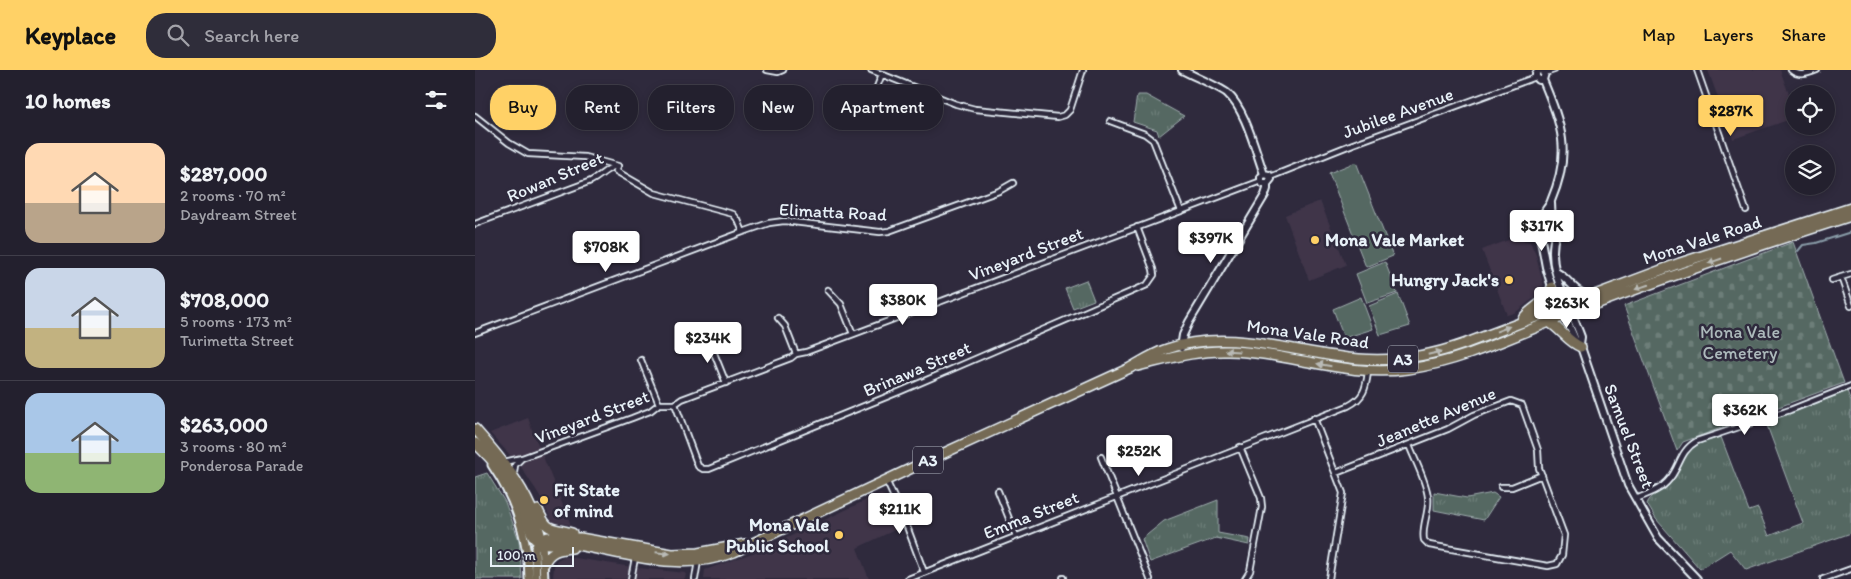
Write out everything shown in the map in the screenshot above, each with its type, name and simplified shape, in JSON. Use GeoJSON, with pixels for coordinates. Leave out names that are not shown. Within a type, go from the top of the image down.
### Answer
{"type":"FeatureCollection","features":[{"type":"Feature","properties":{"kind":"highway","name":"Mona Vale Road"},"geometry":{"type":"LineString","coordinates":[[1130,368],[1180,355],[1228,351],[1260,354],[1368,372],[1432,365],[1549,322],[1589,296],[1680,263],[1851,208]]}},
{"type":"Feature","properties":{"kind":"highway","name":"Mona Vale Road"},"geometry":{"type":"LineString","coordinates":[[586,543],[635,558],[668,562],[698,557],[753,542],[1130,368],[1151,355],[1182,345],[1217,340],[1243,341],[1352,358],[1379,360],[1407,358],[1452,348],[1520,322],[1566,310],[1851,216]]}},
{"type":"Feature","properties":{"kind":"highway"},"geometry":{"type":"LineString","coordinates":[[1520,322],[1546,299],[1552,287]]}},
{"type":"Feature","properties":{"kind":"highway"},"geometry":{"type":"LineString","coordinates":[[1549,322],[1561,330],[1574,345],[1580,346]]}},
{"type":"Feature","properties":{"kind":"highway"},"geometry":{"type":"LineString","coordinates":[[1352,358],[1366,367],[1368,372],[1374,367],[1395,364],[1407,358]]}},
{"type":"Feature","properties":{"kind":"highway"},"geometry":{"type":"LineString","coordinates":[[475,429],[514,475],[532,508],[541,541]]}},
{"type":"Feature","properties":{"kind":"highway"},"geometry":{"type":"LineString","coordinates":[[475,443],[503,472],[519,499],[534,537],[541,541]]}},
{"type":"Feature","properties":{"kind":"highway","name":"A3"},"geometry":{"type":"LineString","coordinates":[[514,475],[530,493],[545,525],[586,543]]}},
{"type":"Feature","properties":{"kind":"highway","name":"Mona Vale Road"},"geometry":{"type":"LineString","coordinates":[[541,541],[565,544],[586,543],[698,557]]}},
{"type":"Feature","properties":{"kind":"highway"},"geometry":{"type":"LineString","coordinates":[[544,564],[548,556],[556,551],[586,543]]}},
{"type":"Feature","properties":{"kind":"main road"},"geometry":{"type":"LineString","coordinates":[[475,443],[506,488],[518,514],[527,546],[529,579]]}},
{"type":"Feature","properties":{"kind":"main road"},"geometry":{"type":"LineString","coordinates":[[541,541],[544,579]]}},
{"type":"Feature","properties":{"kind":"main road"},"geometry":{"type":"LineString","coordinates":[[536,579],[535,548],[541,541]]}},
{"type":"Feature","properties":{"kind":"street"},"geometry":{"type":"LineString","coordinates":[[767,70],[778,72],[783,70]]}},
{"type":"Feature","properties":{"kind":"street"},"geometry":{"type":"LineString","coordinates":[[871,70],[947,101],[975,110],[1058,117],[1065,115],[1069,110],[1083,70]]}},
{"type":"Feature","properties":{"kind":"street"},"geometry":{"type":"LineString","coordinates":[[1180,355],[1183,335],[1189,322],[1267,189],[1242,114],[1236,103],[1225,92],[1182,70]]}},
{"type":"Feature","properties":{"kind":"street","name":"Jubilee Avenue"},"geometry":{"type":"LineString","coordinates":[[1265,179],[1553,70]]}},
{"type":"Feature","properties":{"kind":"street"},"geometry":{"type":"LineString","coordinates":[[1697,70],[1746,210]]}},
{"type":"Feature","properties":{"kind":"street"},"geometry":{"type":"LineString","coordinates":[[1791,70],[1796,74],[1817,70]]}},
{"type":"Feature","properties":{"kind":"street"},"geometry":{"type":"LineString","coordinates":[[878,85],[882,74]]}},
{"type":"Feature","properties":{"kind":"street"},"geometry":{"type":"LineString","coordinates":[[1540,74],[1558,118],[1564,146],[1563,164],[1551,204],[1552,225],[1555,232],[1552,258],[1566,310]]}},
{"type":"Feature","properties":{"kind":"street"},"geometry":{"type":"LineString","coordinates":[[475,116],[509,143],[528,154],[585,157],[618,166],[616,171],[654,193],[733,214],[743,232]]}},
{"type":"Feature","properties":{"kind":"street"},"geometry":{"type":"LineString","coordinates":[[1110,121],[1145,134],[1153,140],[1181,211]]}},
{"type":"Feature","properties":{"kind":"street","name":"Rowan Street"},"geometry":{"type":"LineString","coordinates":[[475,224],[591,181],[605,169],[618,166]]}},
{"type":"Feature","properties":{"kind":"street","name":"Vineyard Street"},"geometry":{"type":"LineString","coordinates":[[504,462],[522,458],[651,411],[659,404],[675,404],[682,399],[791,358],[796,354],[806,352],[1265,179]]}},
{"type":"Feature","properties":{"kind":"street","name":"Elimatta Road"},"geometry":{"type":"LineString","coordinates":[[475,332],[769,222],[784,221],[889,232],[991,194],[1013,183]]}},
{"type":"Feature","properties":{"kind":"street"},"geometry":{"type":"LineString","coordinates":[[1551,204],[1546,209],[1537,232],[1541,240],[1552,287],[1566,310]]}},
{"type":"Feature","properties":{"kind":"street"},"geometry":{"type":"LineString","coordinates":[[1541,224],[1547,223],[1552,225]]}},
{"type":"Feature","properties":{"kind":"street","name":"Brinawa Street"},"geometry":{"type":"LineString","coordinates":[[675,404],[698,466],[703,469],[709,469],[901,391],[1147,284],[1154,275],[1153,269],[1137,227]]}},
{"type":"Feature","properties":{"kind":"street"},"geometry":{"type":"LineString","coordinates":[[1541,240],[1547,241],[1553,238]]}},
{"type":"Feature","properties":{"kind":"street"},"geometry":{"type":"LineString","coordinates":[[1556,272],[1563,276],[1574,289],[1589,296]]}},
{"type":"Feature","properties":{"kind":"street"},"geometry":{"type":"LineString","coordinates":[[1832,280],[1851,274]]}},
{"type":"Feature","properties":{"kind":"street"},"geometry":{"type":"LineString","coordinates":[[1841,277],[1851,306]]}},
{"type":"Feature","properties":{"kind":"street"},"geometry":{"type":"LineString","coordinates":[[828,290],[841,304],[853,334]]}},
{"type":"Feature","properties":{"kind":"street","name":"Samuel Street"},"geometry":{"type":"LineString","coordinates":[[1566,310],[1626,480],[1658,538],[1697,579]]}},
{"type":"Feature","properties":{"kind":"street"},"geometry":{"type":"LineString","coordinates":[[778,318],[785,326],[796,354]]}},
{"type":"Feature","properties":{"kind":"street"},"geometry":{"type":"LineString","coordinates":[[708,338],[726,383]]}},
{"type":"Feature","properties":{"kind":"street"},"geometry":{"type":"LineString","coordinates":[[641,360],[659,404]]}},
{"type":"Feature","properties":{"kind":"street","name":"Emma Street"},"geometry":{"type":"LineString","coordinates":[[908,579],[1357,401],[1365,389],[1368,372]]}},
{"type":"Feature","properties":{"kind":"street"},"geometry":{"type":"LineString","coordinates":[[1636,499],[1654,492],[1667,482],[1686,449],[1697,441],[1790,410],[1851,386]]}},
{"type":"Feature","properties":{"kind":"street","name":"Jeanette Avenue"},"geometry":{"type":"LineString","coordinates":[[1336,474],[1447,429],[1474,415],[1511,400],[1522,405],[1538,450],[1542,475],[1564,535],[1562,555],[1557,564],[1548,566],[1429,544],[1423,540],[1422,533],[1428,513],[1428,497],[1409,445]]}},
{"type":"Feature","properties":{"kind":"street"},"geometry":{"type":"LineString","coordinates":[[1315,418],[1343,494],[1329,579]]}},
{"type":"Feature","properties":{"kind":"street"},"geometry":{"type":"LineString","coordinates":[[1240,447],[1263,507],[1250,571],[1245,579]]}},
{"type":"Feature","properties":{"kind":"street"},"geometry":{"type":"LineString","coordinates":[[1101,457],[1151,579]]}},
{"type":"Feature","properties":{"kind":"street","name":"Vineyard Street"},"geometry":{"type":"LineString","coordinates":[[514,475],[515,466],[522,458]]}},
{"type":"Feature","properties":{"kind":"street"},"geometry":{"type":"LineString","coordinates":[[1501,487],[1512,487],[1542,475]]}},
{"type":"Feature","properties":{"kind":"street"},"geometry":{"type":"LineString","coordinates":[[886,480],[906,524],[924,572]]}},
{"type":"Feature","properties":{"kind":"street"},"geometry":{"type":"LineString","coordinates":[[999,491],[1016,536]]}},
{"type":"Feature","properties":{"kind":"street"},"geometry":{"type":"LineString","coordinates":[[695,579],[698,557]]}},
{"type":"Feature","properties":{"kind":"street"},"geometry":{"type":"LineString","coordinates":[[631,579],[635,558]]}},
{"type":"Feature","properties":{"kind":"street"},"geometry":{"type":"LineString","coordinates":[[1823,579],[1851,569]]}},
{"type":"Feature","properties":{"kind":"shaded area"},"geometry":{"type":"Polygon","coordinates":[[[1708,70],[1780,70],[1786,85],[1785,121],[1733,139],[1708,70]]]}},
{"type":"Feature","properties":{"kind":"shaded area","name":"Mona Vale Market"},"geometry":{"type":"Polygon","coordinates":[[[1320,201],[1346,265],[1309,280],[1285,215],[1320,201]]]}},
{"type":"Feature","properties":{"kind":"shaded area"},"geometry":{"type":"Polygon","coordinates":[[[1514,238],[1530,242],[1536,255],[1544,288],[1516,312],[1507,315],[1482,250],[1514,238]]]}},
{"type":"Feature","properties":{"kind":"shaded area"},"geometry":{"type":"Polygon","coordinates":[[[528,418],[571,525],[552,522],[540,496],[521,467],[490,433],[528,418]]]}},
{"type":"Feature","properties":{"kind":"shaded area","name":"Mona Vale Public School"},"geometry":{"type":"Polygon","coordinates":[[[879,494],[884,496],[899,528],[857,548],[869,579],[704,579],[705,570],[764,549],[879,494]]]}},
{"type":"Feature","properties":{"kind":"shaded area"},"geometry":{"type":"Polygon","coordinates":[[[563,557],[686,573],[685,579],[553,579],[554,566],[557,560],[563,557]]]}},
{"type":"Feature","properties":{"kind":"green space"},"geometry":{"type":"Polygon","coordinates":[[[1137,95],[1146,95],[1184,116],[1159,136],[1157,130],[1133,122],[1137,95]]]}},
{"type":"Feature","properties":{"kind":"green space"},"geometry":{"type":"Polygon","coordinates":[[[1356,162],[1393,256],[1366,267],[1329,173],[1356,162]]]}},
{"type":"Feature","properties":{"kind":"green space","name":"Mona Vale Cemetery"},"geometry":{"type":"Polygon","coordinates":[[[1793,242],[1844,383],[1683,442],[1677,451],[1624,306],[1793,242]]]}},
{"type":"Feature","properties":{"kind":"green space"},"geometry":{"type":"Polygon","coordinates":[[[1385,262],[1397,293],[1367,303],[1356,274],[1385,262]]]}},
{"type":"Feature","properties":{"kind":"green space"},"geometry":{"type":"Polygon","coordinates":[[[1086,280],[1094,300],[1073,308],[1065,288],[1086,280]]]}},
{"type":"Feature","properties":{"kind":"green space"},"geometry":{"type":"Polygon","coordinates":[[[1398,294],[1410,326],[1380,335],[1369,306],[1398,294]]]}},
{"type":"Feature","properties":{"kind":"green space"},"geometry":{"type":"Polygon","coordinates":[[[1361,297],[1373,329],[1344,338],[1333,309],[1361,297]]]}},
{"type":"Feature","properties":{"kind":"green space"},"geometry":{"type":"Polygon","coordinates":[[[1847,391],[1851,401],[1851,533],[1746,570],[1730,550],[1700,569],[1656,519],[1647,504],[1650,498],[1664,489],[1673,478],[1686,453],[1696,445],[1721,437],[1749,511],[1758,508],[1769,536],[1803,523],[1765,420],[1847,391]]]}},
{"type":"Feature","properties":{"kind":"green space"},"geometry":{"type":"Polygon","coordinates":[[[487,473],[505,502],[519,540],[522,579],[475,579],[475,477],[487,473]]]}},
{"type":"Feature","properties":{"kind":"green space"},"geometry":{"type":"Polygon","coordinates":[[[1434,492],[1467,498],[1493,493],[1499,497],[1484,520],[1434,510],[1434,492]]]}},
{"type":"Feature","properties":{"kind":"green space"},"geometry":{"type":"Polygon","coordinates":[[[1218,500],[1218,533],[1250,539],[1249,545],[1216,538],[1150,562],[1142,539],[1164,521],[1218,500]]]}},
{"type":"Feature","properties":{"kind":"waterway"},"geometry":{"type":"LineString","coordinates":[[1798,251],[1803,245],[1851,232]]}},
{"type":"Feature","properties":{"kind":"place","name":"Mona Vale Market"},"geometry":{"type":"Point","coordinates":[1315,240]}},
{"type":"Feature","properties":{"kind":"place","name":"Hungry Jack's"},"geometry":{"type":"Point","coordinates":[1509,280]}},
{"type":"Feature","properties":{"kind":"place","name":"Fit State of mind"},"geometry":{"type":"Point","coordinates":[544,500]}},
{"type":"Feature","properties":{"kind":"place","name":"Mona Vale Public School"},"geometry":{"type":"Point","coordinates":[839,535]}}]}
